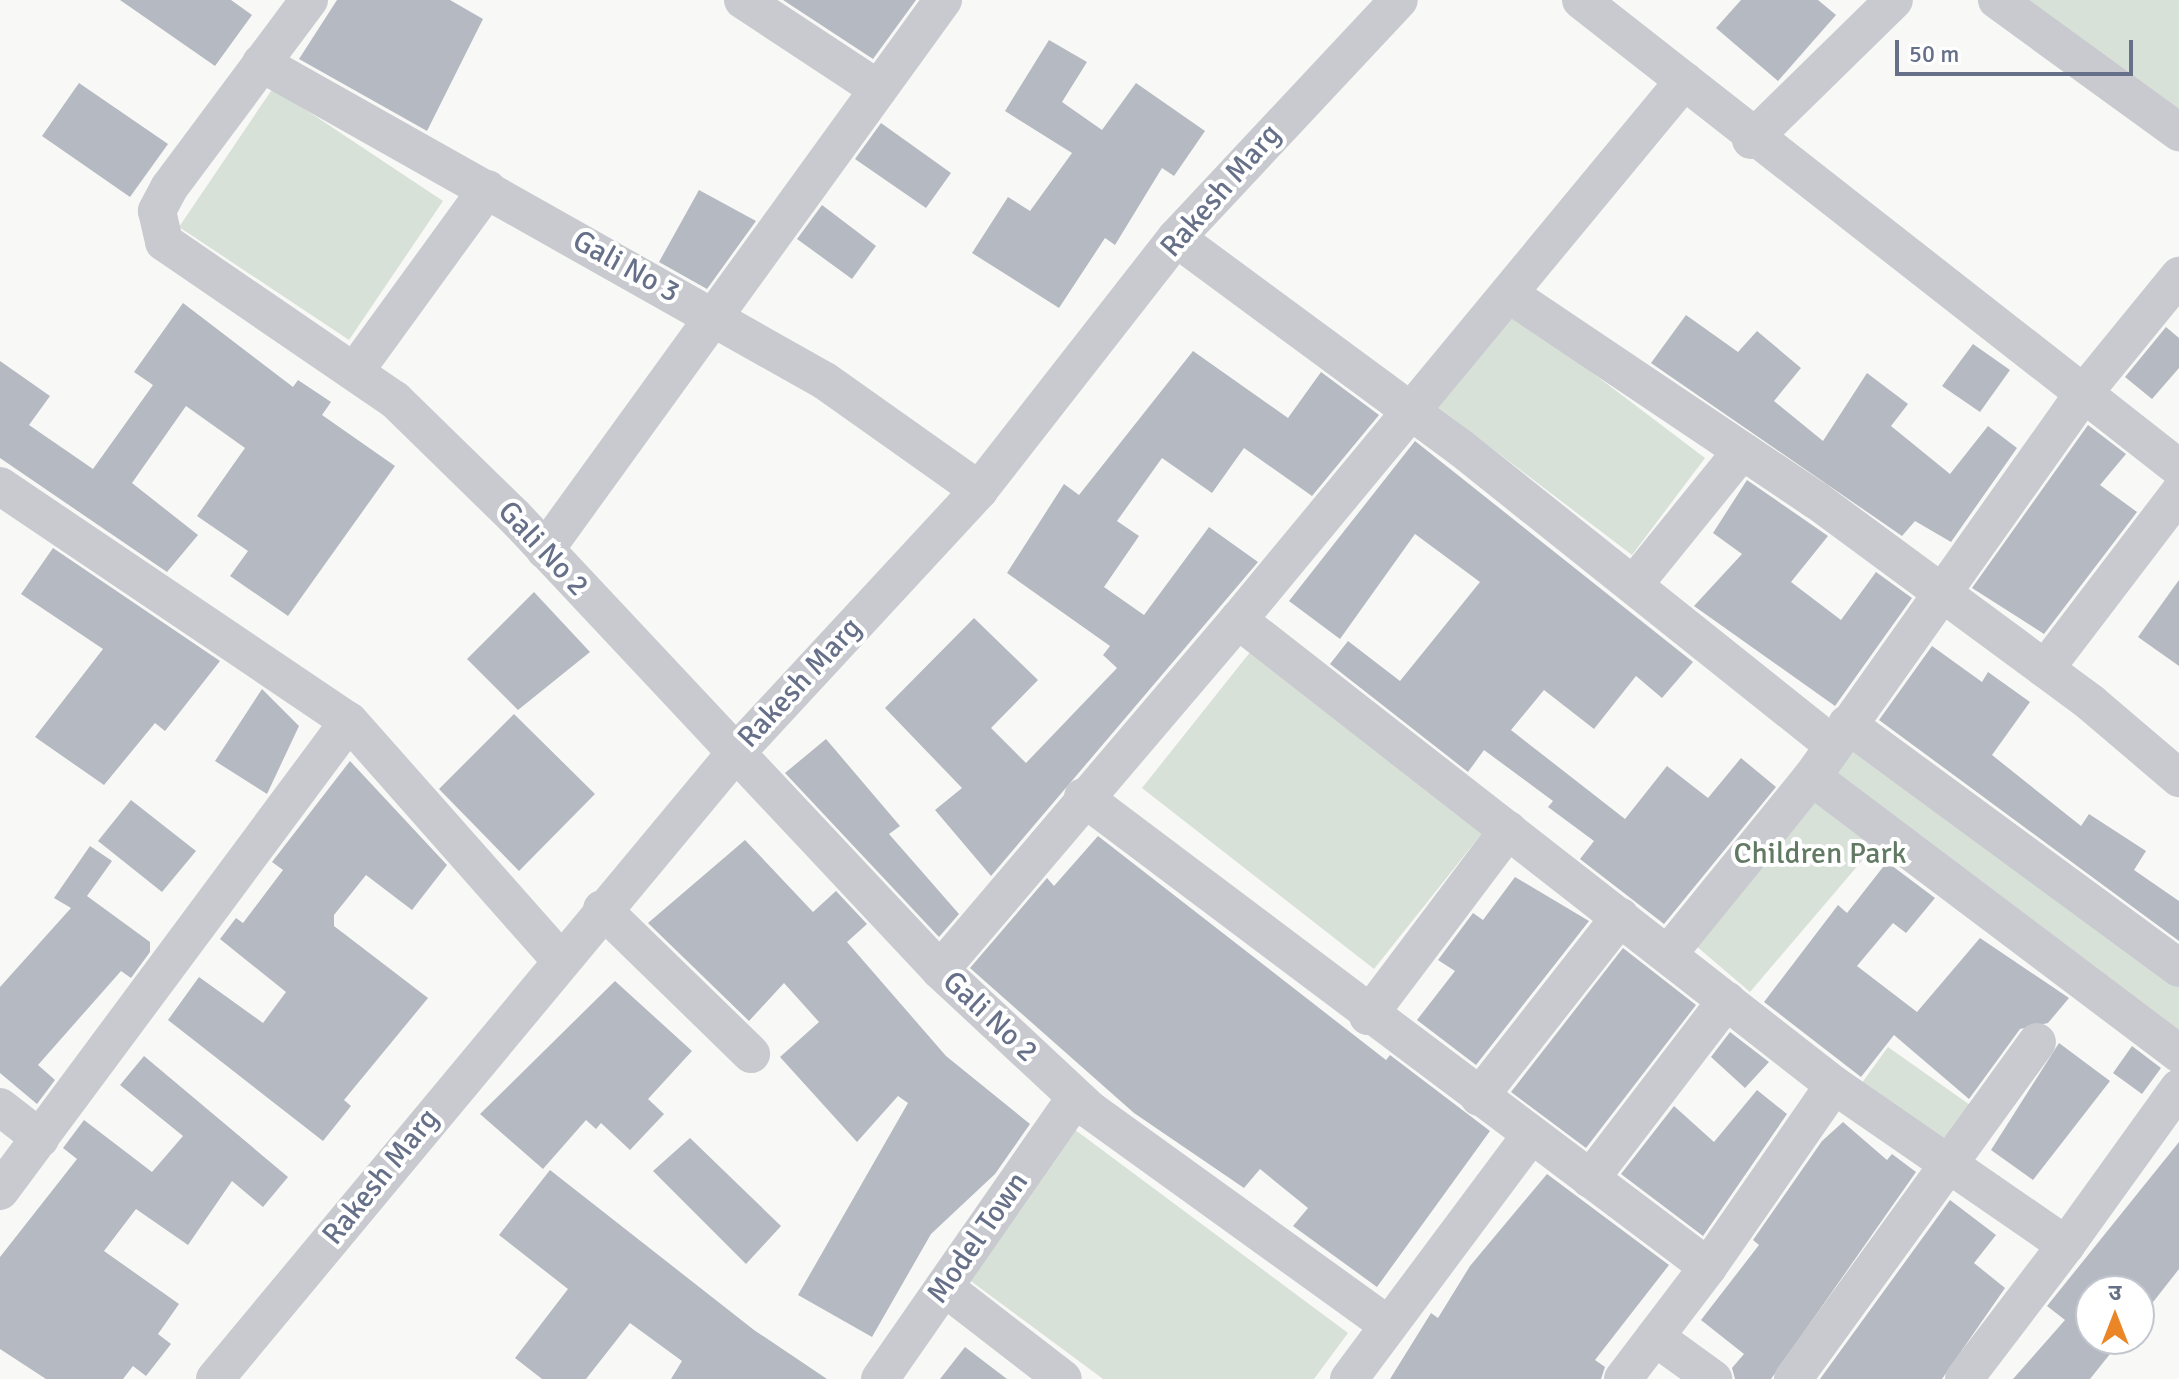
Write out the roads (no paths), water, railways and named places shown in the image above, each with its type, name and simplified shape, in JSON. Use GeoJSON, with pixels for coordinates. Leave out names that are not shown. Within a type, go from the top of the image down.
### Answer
{"type":"FeatureCollection","features":[{"type":"Feature","properties":{"kind":"street","name":"Gali No 2"},"geometry":{"type":"LineString","coordinates":[[309,0],[169,188],[157,226],[178,256],[395,400],[545,550],[733,756],[940,970],[1083,1104],[1388,1325]]}},
{"type":"Feature","properties":{"kind":"street"},"geometry":{"type":"LineString","coordinates":[[743,0],[878,89]]}},
{"type":"Feature","properties":{"kind":"street"},"geometry":{"type":"LineString","coordinates":[[545,550],[717,318],[943,0]]}},
{"type":"Feature","properties":{"kind":"street","name":"Rakesh Marg"},"geometry":{"type":"LineString","coordinates":[[215,1379],[559,958],[733,756],[979,490],[1176,238],[1399,0]]}},
{"type":"Feature","properties":{"kind":"street"},"geometry":{"type":"LineString","coordinates":[[1581,0],[1684,81],[1751,140],[2179,468]]}},
{"type":"Feature","properties":{"kind":"street"},"geometry":{"type":"LineString","coordinates":[[1751,140],[1894,0]]}},
{"type":"Feature","properties":{"kind":"street"},"geometry":{"type":"LineString","coordinates":[[1997,0],[2179,132]]}},
{"type":"Feature","properties":{"kind":"street","name":"Gali No 3"},"geometry":{"type":"LineString","coordinates":[[261,63],[825,381],[979,490]]}},
{"type":"Feature","properties":{"kind":"street"},"geometry":{"type":"LineString","coordinates":[[940,970],[1083,797],[1238,620],[1684,81]]}},
{"type":"Feature","properties":{"kind":"street"},"geometry":{"type":"LineString","coordinates":[[355,371],[487,189]]}},
{"type":"Feature","properties":{"kind":"street"},"geometry":{"type":"LineString","coordinates":[[1176,238],[1840,734],[2179,968]]}},
{"type":"Feature","properties":{"kind":"street"},"geometry":{"type":"LineString","coordinates":[[1668,954],[1812,777],[2082,395],[2179,276]]}},
{"type":"Feature","properties":{"kind":"street"},"geometry":{"type":"LineString","coordinates":[[1509,294],[1742,451],[1943,595],[2045,669],[2179,778]]}},
{"type":"Feature","properties":{"kind":"street"},"geometry":{"type":"LineString","coordinates":[[1635,583],[1742,451]]}},
{"type":"Feature","properties":{"kind":"street"},"geometry":{"type":"LineString","coordinates":[[0,486],[349,721],[559,958]]}},
{"type":"Feature","properties":{"kind":"street"},"geometry":{"type":"LineString","coordinates":[[2045,669],[2179,493]]}},
{"type":"Feature","properties":{"kind":"street"},"geometry":{"type":"LineString","coordinates":[[1238,620],[1834,1085],[2066,1245]]}},
{"type":"Feature","properties":{"kind":"street"},"geometry":{"type":"LineString","coordinates":[[0,1191],[349,721]]}},
{"type":"Feature","properties":{"kind":"street"},"geometry":{"type":"LineString","coordinates":[[1812,777],[2179,1054]]}},
{"type":"Feature","properties":{"kind":"street"},"geometry":{"type":"LineString","coordinates":[[1083,797],[1368,1016],[1708,1267]]}},
{"type":"Feature","properties":{"kind":"street"},"geometry":{"type":"LineString","coordinates":[[1368,1016],[1508,830]]}},
{"type":"Feature","properties":{"kind":"street"},"geometry":{"type":"LineString","coordinates":[[602,909],[751,1054]]}},
{"type":"Feature","properties":{"kind":"street"},"geometry":{"type":"LineString","coordinates":[[1479,1097],[1620,917]]}},
{"type":"Feature","properties":{"kind":"street"},"geometry":{"type":"LineString","coordinates":[[1590,1179],[1727,1000]]}},
{"type":"Feature","properties":{"kind":"street"},"geometry":{"type":"LineString","coordinates":[[1793,1379],[2037,1042]]}},
{"type":"Feature","properties":{"kind":"street"},"geometry":{"type":"LineString","coordinates":[[1623,1379],[1708,1267],[1834,1085]]}},
{"type":"Feature","properties":{"kind":"street"},"geometry":{"type":"LineString","coordinates":[[1964,1379],[2066,1245],[2179,1088]]}},
{"type":"Feature","properties":{"kind":"street","name":"Model Town"},"geometry":{"type":"LineString","coordinates":[[880,1379],[944,1287],[1083,1104]]}},
{"type":"Feature","properties":{"kind":"street"},"geometry":{"type":"LineString","coordinates":[[0,1107],[40,1138]]}},
{"type":"Feature","properties":{"kind":"street"},"geometry":{"type":"LineString","coordinates":[[1349,1379],[1531,1135]]}},
{"type":"Feature","properties":{"kind":"street"},"geometry":{"type":"LineString","coordinates":[[944,1287],[1063,1379]]}},
{"type":"Feature","properties":{"kind":"street"},"geometry":{"type":"LineString","coordinates":[[1655,1337],[1713,1379]]}},
{"type":"Feature","properties":{"kind":"park label","name":"Children Park"},"geometry":{"type":"Point","coordinates":[1820,854]}}]}
